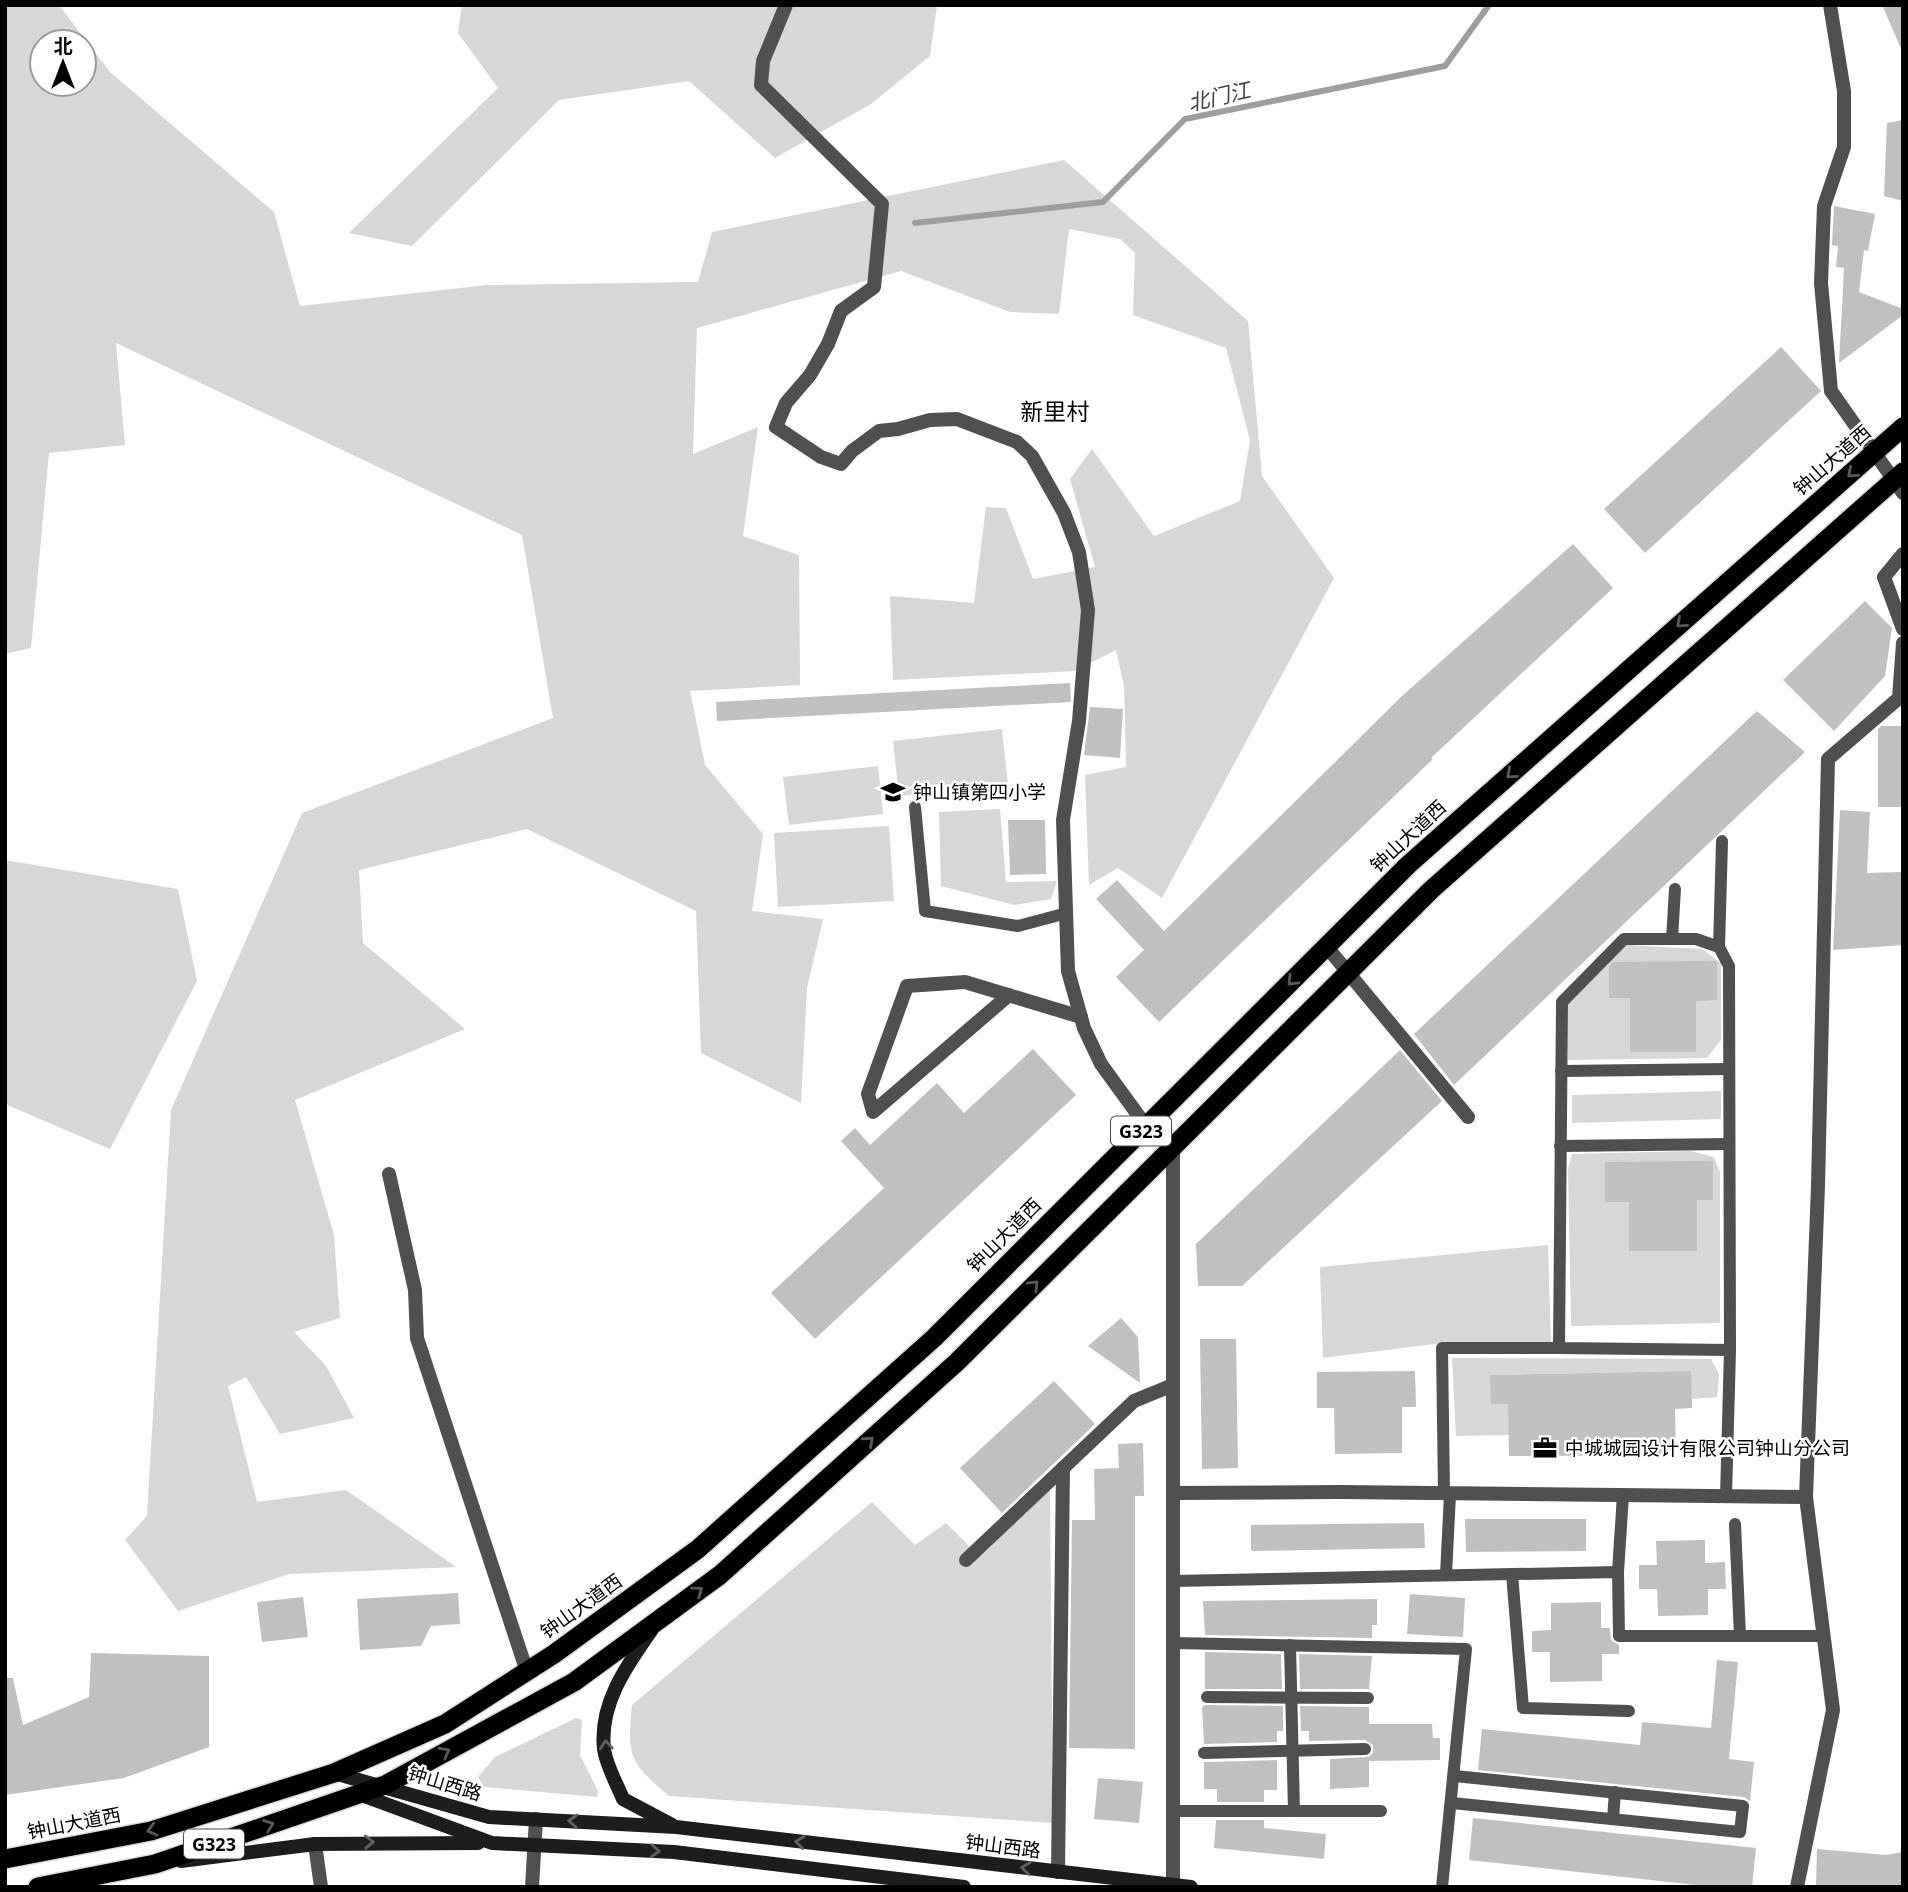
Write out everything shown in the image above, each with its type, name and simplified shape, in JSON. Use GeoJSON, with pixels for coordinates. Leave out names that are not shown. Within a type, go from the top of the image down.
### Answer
{"type":"FeatureCollection","features":[{"type":"Feature","properties":{"kind":"highway","name":"钟山大道西"},"geometry":{"type":"LineString","coordinates":[[5,1859],[151,1831],[334,1773],[445,1724],[527,1672],[698,1549],[934,1338],[1408,865],[1903,428]]}},
{"type":"Feature","properties":{"kind":"highway","name":"G323"},"geometry":{"type":"LineString","coordinates":[[38,1887],[155,1864],[385,1785],[574,1682],[720,1575],[957,1362],[1431,890],[1900,482]]}},
{"type":"Feature","properties":{"kind":"main road"},"geometry":{"type":"LineString","coordinates":[[657,1621],[621,1674],[608,1706],[604,1749],[623,1799],[676,1827]]}},
{"type":"Feature","properties":{"kind":"main road","name":"钟山西路"},"geometry":{"type":"LineString","coordinates":[[334,1773],[385,1785],[489,1817],[676,1827],[1191,1887]]}},
{"type":"Feature","properties":{"kind":"main road","name":"钟山西路"},"geometry":{"type":"LineString","coordinates":[[334,1773],[357,1795],[492,1843],[674,1852],[964,1887]]}},
{"type":"Feature","properties":{"kind":"main road"},"geometry":{"type":"LineString","coordinates":[[155,1864],[316,1844],[372,1841],[492,1843]]}},
{"type":"Feature","properties":{"kind":"street"},"geometry":{"type":"LineString","coordinates":[[786,5],[763,61],[761,85],[882,204],[874,286],[841,311],[828,344],[810,375],[786,403],[776,428],[821,457],[841,464],[852,451],[879,431],[930,420],[957,419],[1017,442],[1032,456],[1064,513],[1079,552],[1088,610],[1079,721],[1063,820],[1068,971],[1081,1017],[1101,1064],[1146,1126],[1172,1147],[1172,1886]]}},
{"type":"Feature","properties":{"kind":"street"},"geometry":{"type":"LineString","coordinates":[[1830,5],[1844,91],[1844,147],[1824,206],[1821,283],[1829,378],[1831,391],[1874,453],[1900,482]]}},
{"type":"Feature","properties":{"kind":"street"},"geometry":{"type":"LineString","coordinates":[[1903,554],[1884,577],[1903,629]]}},
{"type":"Feature","properties":{"kind":"street"},"geometry":{"type":"LineString","coordinates":[[1797,1887],[1833,1710],[1806,1497],[1818,1186],[1828,759],[1899,698],[1903,643]]}},
{"type":"Feature","properties":{"kind":"street"},"geometry":{"type":"LineString","coordinates":[[1326,946],[1468,1117]]}},
{"type":"Feature","properties":{"kind":"street"},"geometry":{"type":"LineString","coordinates":[[1009,995],[873,1112],[867,1094],[906,986],[965,982],[1009,995],[1081,1017]]}},
{"type":"Feature","properties":{"kind":"street"},"geometry":{"type":"LineString","coordinates":[[389,1174],[415,1290],[417,1338],[527,1672]]}},
{"type":"Feature","properties":{"kind":"street"},"geometry":{"type":"LineString","coordinates":[[966,1560],[1134,1401],[1172,1385]]}},
{"type":"Feature","properties":{"kind":"street"},"geometry":{"type":"LineString","coordinates":[[1058,1872],[1063,1468]]}},
{"type":"Feature","properties":{"kind":"street"},"geometry":{"type":"LineString","coordinates":[[1172,1493],[1806,1497]]}},
{"type":"Feature","properties":{"kind":"street"},"geometry":{"type":"LineString","coordinates":[[532,1887],[536,1819]]}},
{"type":"Feature","properties":{"kind":"street"},"geometry":{"type":"LineString","coordinates":[[316,1844],[321,1887]]}},
{"type":"Feature","properties":{"kind":"lane"},"geometry":{"type":"LineString","coordinates":[[915,807],[925,911],[1018,926],[1067,914]]}},
{"type":"Feature","properties":{"kind":"lane"},"geometry":{"type":"LineString","coordinates":[[1722,841],[1719,947],[1729,966],[1730,1350],[1726,1497]]}},
{"type":"Feature","properties":{"kind":"lane"},"geometry":{"type":"LineString","coordinates":[[1672,939],[1675,889]]}},
{"type":"Feature","properties":{"kind":"lane"},"geometry":{"type":"LineString","coordinates":[[1559,1348],[1562,1002],[1624,939],[1696,939],[1719,947]]}},
{"type":"Feature","properties":{"kind":"lane"},"geometry":{"type":"LineString","coordinates":[[1561,1071],[1729,1069]]}},
{"type":"Feature","properties":{"kind":"lane"},"geometry":{"type":"LineString","coordinates":[[1560,1146],[1730,1144]]}},
{"type":"Feature","properties":{"kind":"lane"},"geometry":{"type":"LineString","coordinates":[[1446,1575],[1447,1493],[1442,1348],[1730,1350]]}},
{"type":"Feature","properties":{"kind":"lane"},"geometry":{"type":"LineString","coordinates":[[1623,1495],[1618,1572],[1619,1636],[1824,1636]]}},
{"type":"Feature","properties":{"kind":"lane"},"geometry":{"type":"LineString","coordinates":[[1735,1524],[1740,1636]]}},
{"type":"Feature","properties":{"kind":"lane"},"geometry":{"type":"LineString","coordinates":[[1172,1581],[1618,1572]]}},
{"type":"Feature","properties":{"kind":"lane"},"geometry":{"type":"LineString","coordinates":[[1512,1574],[1523,1708],[1629,1712]]}},
{"type":"Feature","properties":{"kind":"lane"},"geometry":{"type":"LineString","coordinates":[[1172,1643],[1466,1649],[1442,1887]]}},
{"type":"Feature","properties":{"kind":"lane"},"geometry":{"type":"LineString","coordinates":[[1290,1645],[1294,1811]]}},
{"type":"Feature","properties":{"kind":"lane"},"geometry":{"type":"LineString","coordinates":[[1207,1697],[1368,1698]]}},
{"type":"Feature","properties":{"kind":"lane"},"geometry":{"type":"LineString","coordinates":[[1204,1753],[1365,1749]]}},
{"type":"Feature","properties":{"kind":"lane"},"geometry":{"type":"LineString","coordinates":[[1452,1803],[1740,1832],[1743,1805],[1455,1776]]}},
{"type":"Feature","properties":{"kind":"lane"},"geometry":{"type":"LineString","coordinates":[[1613,1819],[1615,1792]]}},
{"type":"Feature","properties":{"kind":"lane"},"geometry":{"type":"LineString","coordinates":[[1172,1811],[1381,1811]]}},
{"type":"Feature","properties":{"kind":"shaded area"},"geometry":{"type":"Polygon","coordinates":[[[5,5],[59,5],[77,28],[28,28],[28,98],[98,98],[98,56],[110,72],[274,212],[300,306],[487,285],[698,282],[712,232],[1064,160],[1248,321],[1262,476],[1334,578],[1162,898],[1118,868],[1089,885],[1085,775],[1126,767],[1124,686],[1116,650],[1075,671],[893,680],[890,596],[974,603],[986,507],[1006,508],[1033,579],[1095,567],[1070,479],[1092,449],[1154,536],[1240,501],[1250,440],[1226,348],[1133,315],[1135,253],[1120,239],[1069,229],[1059,314],[1010,312],[901,271],[697,328],[693,454],[758,427],[743,536],[799,555],[800,685],[690,691],[705,765],[763,834],[752,911],[823,919],[807,988],[801,1103],[701,1053],[696,911],[527,829],[359,870],[363,943],[465,1029],[295,1100],[334,1235],[340,1318],[294,1332],[326,1366],[354,1418],[280,1434],[246,1377],[228,1386],[257,1502],[346,1490],[456,1567],[289,1574],[178,1611],[125,1540],[147,1516],[171,1110],[302,813],[553,718],[522,535],[116,343],[125,445],[49,453],[31,648],[5,654],[5,5]]]}},
{"type":"Feature","properties":{"kind":"shaded area"},"geometry":{"type":"Polygon","coordinates":[[[462,5],[937,5],[930,56],[871,104],[775,158],[689,81],[559,100],[412,246],[349,233],[498,88],[458,33],[462,5]]]}},
{"type":"Feature","properties":{"kind":"shaded area"},"geometry":{"type":"Polygon","coordinates":[[[1002,729],[1008,784],[899,796],[893,741],[1002,729]]]}},
{"type":"Feature","properties":{"kind":"shaded area"},"geometry":{"type":"Polygon","coordinates":[[[878,766],[883,814],[789,825],[783,777],[878,766]]]}},
{"type":"Feature","properties":{"kind":"shaded area"},"geometry":{"type":"Polygon","coordinates":[[[1000,809],[1006,882],[1057,881],[1051,899],[1014,905],[941,886],[939,812],[1000,809]]]}},
{"type":"Feature","properties":{"kind":"shaded area"},"geometry":{"type":"Polygon","coordinates":[[[889,826],[894,901],[778,907],[774,833],[889,826]]]}},
{"type":"Feature","properties":{"kind":"shaded area"},"geometry":{"type":"Polygon","coordinates":[[[5,860],[178,889],[197,981],[110,1149],[5,1104],[5,860]]]}},
{"type":"Feature","properties":{"kind":"shaded area"},"geometry":{"type":"Polygon","coordinates":[[[1625,945],[1702,949],[1721,963],[1721,1040],[1707,1058],[1568,1060],[1568,1002],[1625,945]]]}},
{"type":"Feature","properties":{"kind":"shaded area"},"geometry":{"type":"Polygon","coordinates":[[[1721,1091],[1721,1119],[1572,1123],[1572,1095],[1721,1091]]]}},
{"type":"Feature","properties":{"kind":"shaded area"},"geometry":{"type":"Polygon","coordinates":[[[1691,1151],[1714,1157],[1720,1172],[1720,1323],[1571,1326],[1568,1169],[1572,1154],[1691,1151]]]}},
{"type":"Feature","properties":{"kind":"shaded area"},"geometry":{"type":"Polygon","coordinates":[[[1548,1245],[1551,1342],[1443,1343],[1323,1358],[1320,1267],[1548,1245]]]}},
{"type":"Feature","properties":{"kind":"shaded area"},"geometry":{"type":"Polygon","coordinates":[[[1452,1358],[1711,1359],[1719,1374],[1717,1397],[1691,1399],[1691,1371],[1491,1375],[1491,1404],[1520,1404],[1509,1435],[1456,1436],[1452,1358]]]}},
{"type":"Feature","properties":{"kind":"shaded area"},"geometry":{"type":"Polygon","coordinates":[[[1050,1489],[1053,1823],[669,1796],[638,1766],[631,1748],[632,1705],[872,1502],[915,1545],[946,1523],[980,1557],[1050,1489]]]}},
{"type":"Feature","properties":{"kind":"shaded area"},"geometry":{"type":"Polygon","coordinates":[[[576,1718],[582,1720],[580,1755],[598,1791],[597,1797],[484,1787],[478,1777],[495,1757],[576,1718]]]}},
{"type":"Feature","properties":{"kind":"building"},"geometry":{"type":"Polygon","coordinates":[[[1882,5],[1903,5],[1903,53],[1882,5]]]}},
{"type":"Feature","properties":{"kind":"building"},"geometry":{"type":"Polygon","coordinates":[[[1903,120],[1903,201],[1884,196],[1887,123],[1903,120]]]}},
{"type":"Feature","properties":{"kind":"building"},"geometry":{"type":"Polygon","coordinates":[[[1834,206],[1875,214],[1868,251],[1864,250],[1859,292],[1903,309],[1903,315],[1839,363],[1844,268],[1836,267],[1838,246],[1832,245],[1834,206]]]}},
{"type":"Feature","properties":{"kind":"building"},"geometry":{"type":"Polygon","coordinates":[[[1781,347],[1821,391],[1645,553],[1604,509],[1781,347]]]}},
{"type":"Feature","properties":{"kind":"building"},"geometry":{"type":"Polygon","coordinates":[[[1573,544],[1613,588],[1431,758],[1433,759],[1159,1022],[1116,977],[1144,950],[1096,899],[1117,880],[1164,931],[1402,696],[1573,544]]]}},
{"type":"Feature","properties":{"kind":"building"},"geometry":{"type":"Polygon","coordinates":[[[1865,601],[1892,628],[1885,676],[1834,731],[1783,680],[1865,601]]]}},
{"type":"Feature","properties":{"kind":"building"},"geometry":{"type":"Polygon","coordinates":[[[1070,683],[1071,702],[717,721],[716,702],[1070,683]]]}},
{"type":"Feature","properties":{"kind":"building"},"geometry":{"type":"Polygon","coordinates":[[[1090,707],[1123,709],[1120,758],[1084,755],[1090,707]]]}},
{"type":"Feature","properties":{"kind":"building"},"geometry":{"type":"Polygon","coordinates":[[[1757,711],[1805,752],[1454,1085],[1414,1034],[1757,711]]]}},
{"type":"Feature","properties":{"kind":"building"},"geometry":{"type":"Polygon","coordinates":[[[1881,726],[1903,726],[1903,807],[1878,807],[1878,729],[1881,726]]]}},
{"type":"Feature","properties":{"kind":"building"},"geometry":{"type":"Polygon","coordinates":[[[1840,810],[1870,812],[1867,873],[1903,872],[1903,945],[1833,950],[1840,810]]]}},
{"type":"Feature","properties":{"kind":"building"},"geometry":{"type":"Polygon","coordinates":[[[1008,820],[1045,820],[1046,874],[1010,875],[1008,820]]]}},
{"type":"Feature","properties":{"kind":"building"},"geometry":{"type":"Polygon","coordinates":[[[1717,961],[1717,1000],[1696,1001],[1696,1052],[1630,1052],[1630,998],[1609,998],[1609,967],[1613,962],[1717,961]]]}},
{"type":"Feature","properties":{"kind":"building"},"geometry":{"type":"Polygon","coordinates":[[[1033,1049],[1076,1095],[815,1339],[771,1293],[884,1188],[841,1141],[855,1128],[870,1145],[937,1083],[964,1113],[1033,1049]]]}},
{"type":"Feature","properties":{"kind":"building"},"geometry":{"type":"Polygon","coordinates":[[[1400,1050],[1442,1101],[1242,1286],[1198,1286],[1196,1244],[1400,1050]]]}},
{"type":"Feature","properties":{"kind":"building"},"geometry":{"type":"Polygon","coordinates":[[[1713,1161],[1713,1200],[1697,1200],[1697,1251],[1629,1251],[1629,1202],[1605,1202],[1605,1162],[1713,1161]]]}},
{"type":"Feature","properties":{"kind":"building"},"geometry":{"type":"Polygon","coordinates":[[[1121,1318],[1138,1337],[1140,1383],[1088,1346],[1121,1318]]]}},
{"type":"Feature","properties":{"kind":"building"},"geometry":{"type":"Polygon","coordinates":[[[1200,1339],[1236,1339],[1238,1468],[1202,1469],[1200,1339]]]}},
{"type":"Feature","properties":{"kind":"building"},"geometry":{"type":"Polygon","coordinates":[[[1415,1371],[1416,1407],[1402,1407],[1402,1453],[1335,1454],[1334,1408],[1317,1408],[1317,1372],[1415,1371]]]}},
{"type":"Feature","properties":{"kind":"building"},"geometry":{"type":"Polygon","coordinates":[[[1691,1371],[1692,1408],[1675,1409],[1676,1455],[1509,1456],[1508,1404],[1491,1404],[1490,1375],[1691,1371]]]}},
{"type":"Feature","properties":{"kind":"building"},"geometry":{"type":"Polygon","coordinates":[[[1054,1381],[1095,1424],[1002,1513],[960,1468],[1054,1381]]]}},
{"type":"Feature","properties":{"kind":"building"},"geometry":{"type":"Polygon","coordinates":[[[1143,1443],[1144,1496],[1135,1496],[1135,1749],[1069,1748],[1072,1520],[1095,1520],[1094,1469],[1119,1468],[1118,1444],[1143,1443]]]}},
{"type":"Feature","properties":{"kind":"building"},"geometry":{"type":"Polygon","coordinates":[[[1465,1519],[1586,1519],[1586,1551],[1466,1552],[1465,1519]]]}},
{"type":"Feature","properties":{"kind":"building"},"geometry":{"type":"Polygon","coordinates":[[[1424,1523],[1425,1548],[1251,1551],[1251,1525],[1424,1523]]]}},
{"type":"Feature","properties":{"kind":"building"},"geometry":{"type":"Polygon","coordinates":[[[1705,1540],[1705,1563],[1725,1562],[1726,1589],[1708,1589],[1708,1615],[1658,1616],[1657,1589],[1639,1589],[1639,1565],[1657,1565],[1656,1541],[1705,1540]]]}},
{"type":"Feature","properties":{"kind":"building"},"geometry":{"type":"Polygon","coordinates":[[[458,1593],[460,1624],[431,1626],[421,1646],[360,1650],[357,1599],[458,1593]]]}},
{"type":"Feature","properties":{"kind":"building"},"geometry":{"type":"Polygon","coordinates":[[[1410,1594],[1465,1598],[1463,1637],[1407,1634],[1410,1594]]]}},
{"type":"Feature","properties":{"kind":"building"},"geometry":{"type":"Polygon","coordinates":[[[303,1597],[308,1637],[262,1642],[257,1602],[303,1597]]]}},
{"type":"Feature","properties":{"kind":"building"},"geometry":{"type":"Polygon","coordinates":[[[1377,1599],[1377,1625],[1372,1625],[1372,1638],[1205,1635],[1203,1601],[1377,1599]]]}},
{"type":"Feature","properties":{"kind":"building"},"geometry":{"type":"Polygon","coordinates":[[[1601,1602],[1601,1628],[1610,1628],[1611,1640],[1619,1645],[1619,1654],[1602,1654],[1602,1681],[1550,1682],[1550,1652],[1532,1652],[1532,1631],[1551,1630],[1551,1603],[1601,1602]]]}},
{"type":"Feature","properties":{"kind":"building"},"geometry":{"type":"Polygon","coordinates":[[[1205,1652],[1281,1654],[1282,1689],[1205,1689],[1205,1652]]]}},
{"type":"Feature","properties":{"kind":"building"},"geometry":{"type":"Polygon","coordinates":[[[91,1653],[209,1656],[209,1747],[124,1778],[5,1795],[5,1678],[13,1678],[23,1725],[89,1697],[91,1653]]]}},
{"type":"Feature","properties":{"kind":"building"},"geometry":{"type":"Polygon","coordinates":[[[1299,1654],[1372,1656],[1369,1689],[1300,1689],[1299,1654]]]}},
{"type":"Feature","properties":{"kind":"building"},"geometry":{"type":"Polygon","coordinates":[[[1717,1660],[1738,1662],[1729,1759],[1754,1762],[1750,1801],[1744,1797],[1478,1770],[1482,1729],[1640,1745],[1642,1722],[1711,1728],[1717,1660]]]}},
{"type":"Feature","properties":{"kind":"building"},"geometry":{"type":"Polygon","coordinates":[[[1283,1706],[1283,1731],[1277,1731],[1277,1742],[1204,1744],[1202,1707],[1283,1706]]]}},
{"type":"Feature","properties":{"kind":"building"},"geometry":{"type":"Polygon","coordinates":[[[1300,1706],[1369,1707],[1369,1724],[1432,1724],[1433,1738],[1440,1738],[1440,1760],[1369,1761],[1369,1787],[1330,1789],[1330,1759],[1369,1757],[1373,1753],[1373,1745],[1365,1740],[1309,1741],[1309,1731],[1301,1731],[1300,1706]]]}},
{"type":"Feature","properties":{"kind":"building"},"geometry":{"type":"Polygon","coordinates":[[[1277,1760],[1277,1790],[1264,1790],[1264,1802],[1217,1802],[1217,1789],[1204,1789],[1204,1762],[1277,1760]]]}},
{"type":"Feature","properties":{"kind":"building"},"geometry":{"type":"Polygon","coordinates":[[[1098,1778],[1143,1782],[1139,1823],[1094,1819],[1098,1778]]]}},
{"type":"Feature","properties":{"kind":"building"},"geometry":{"type":"Polygon","coordinates":[[[1473,1818],[1756,1848],[1752,1887],[1714,1887],[1469,1860],[1473,1818]]]}},
{"type":"Feature","properties":{"kind":"building"},"geometry":{"type":"Polygon","coordinates":[[[1216,1820],[1264,1820],[1264,1828],[1326,1834],[1324,1859],[1214,1848],[1216,1820]]]}},
{"type":"Feature","properties":{"kind":"building"},"geometry":{"type":"Polygon","coordinates":[[[1817,1849],[1886,1855],[1903,1852],[1903,1887],[1816,1887],[1817,1849]]]}},
{"type":"Feature","properties":{"kind":"waterway","name":"北门江"},"geometry":{"type":"LineString","coordinates":[[915,223],[1103,202],[1185,119],[1445,66],[1489,5]]}},
{"type":"Feature","properties":{"kind":"place","name":"钟山镇第四小学"},"geometry":{"type":"Point","coordinates":[893,792]}},
{"type":"Feature","properties":{"kind":"place","name":"中城城园设计有限公司钟山分公司"},"geometry":{"type":"Point","coordinates":[1545,1448]}},
{"type":"Feature","properties":{"kind":"district","name":"新里村"},"geometry":{"type":"Point","coordinates":[1055,411]}}]}
